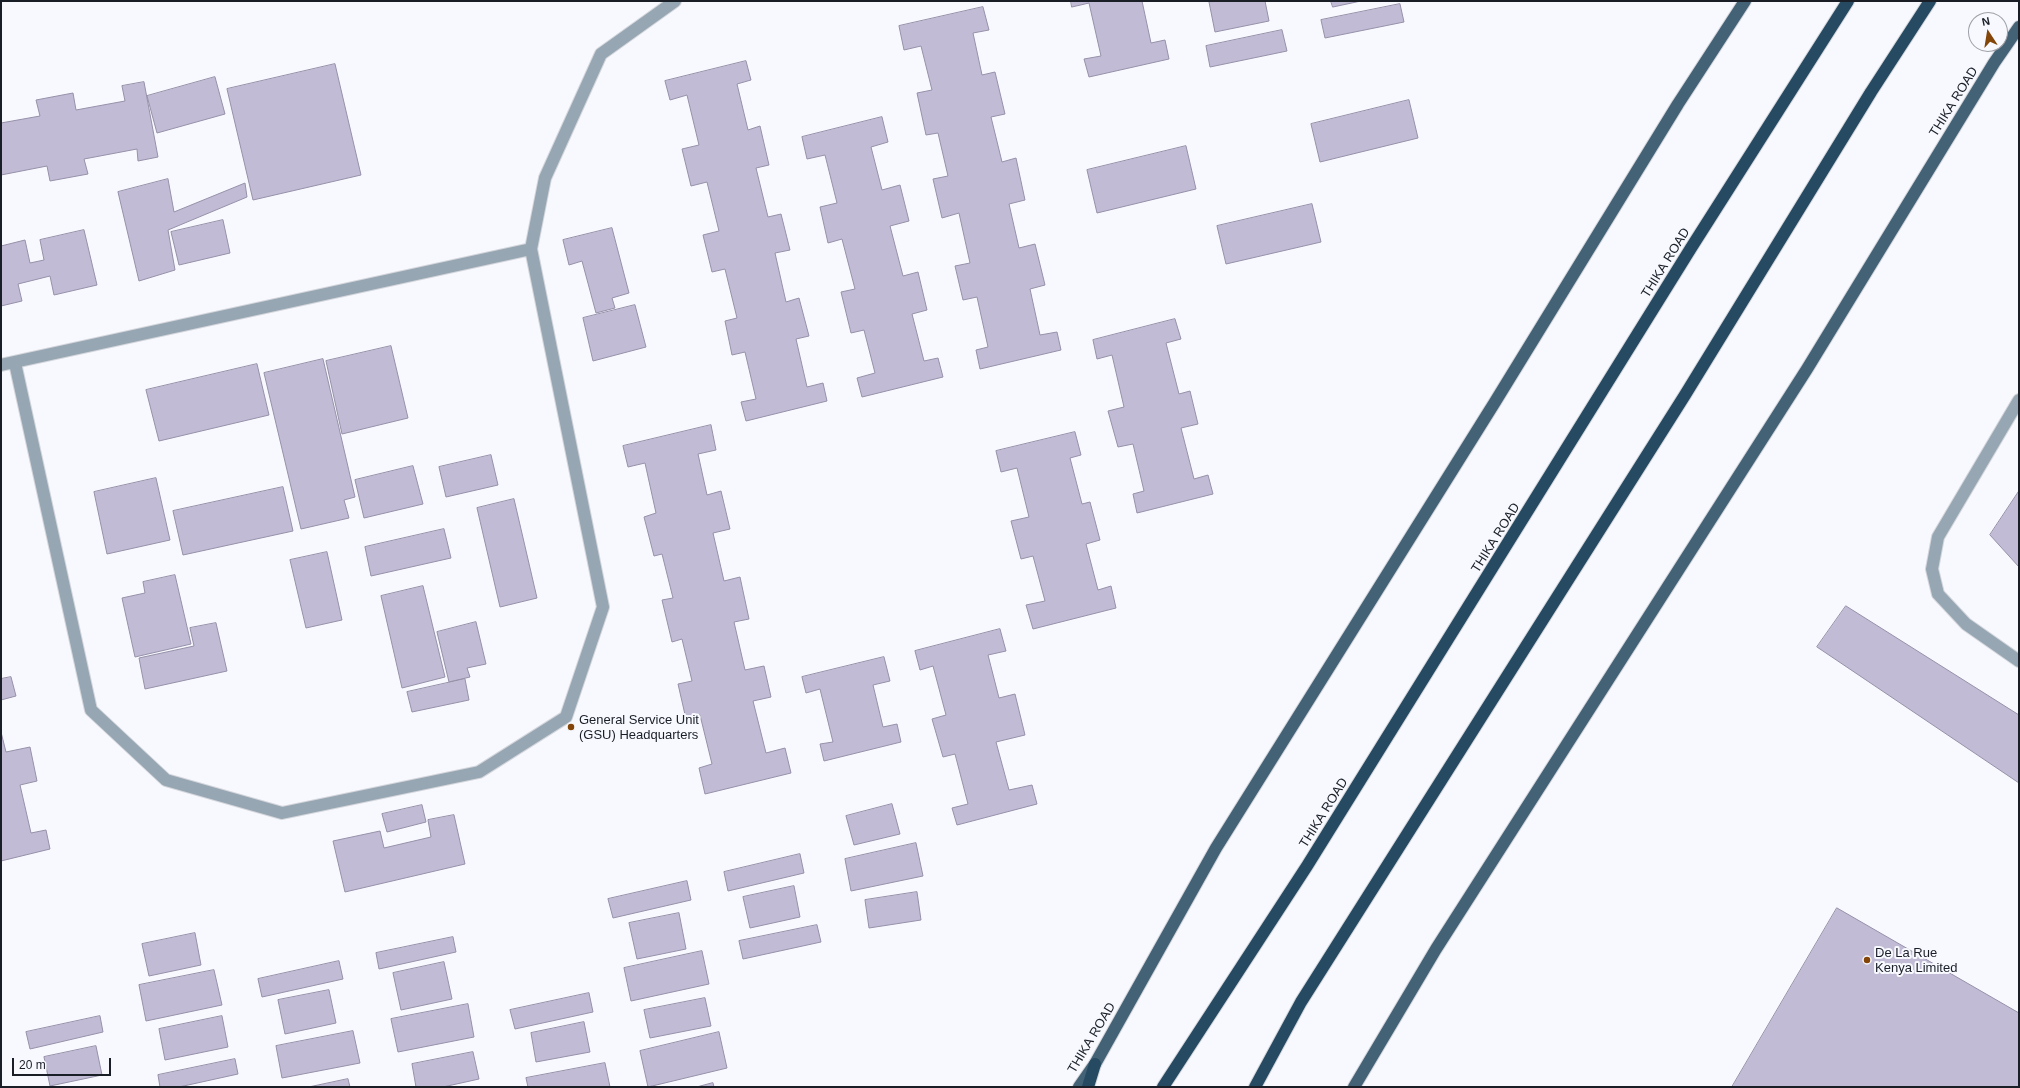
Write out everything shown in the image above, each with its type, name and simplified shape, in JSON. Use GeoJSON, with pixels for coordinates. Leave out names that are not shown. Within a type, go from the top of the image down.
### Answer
{"type":"FeatureCollection","features":[{"type":"Feature","properties":{"kind":"highway","name":"THIKA ROAD"},"geometry":{"type":"LineString","coordinates":[[1162,1087],[1307,866],[1687,255],[1848,1]]}},
{"type":"Feature","properties":{"kind":"highway"},"geometry":{"type":"LineString","coordinates":[[1255,1087],[1305,996],[1681,401],[1866,99],[1930,1]]}},
{"type":"Feature","properties":{"kind":"highway"},"geometry":{"type":"LineString","coordinates":[[1088,1087],[1094,1064]]}},
{"type":"Feature","properties":{"kind":"main road","name":"THIKA ROAD"},"geometry":{"type":"LineString","coordinates":[[1079,1087],[1094,1064],[1216,848],[1495,402],[1678,104],[1745,1]]}},
{"type":"Feature","properties":{"kind":"main road","name":"THIKA ROAD"},"geometry":{"type":"LineString","coordinates":[[1354,1087],[1440,942],[1807,369],[1986,77],[2019,27]]}},
{"type":"Feature","properties":{"kind":"street"},"geometry":{"type":"LineString","coordinates":[[15,363],[91,710],[166,780],[282,813],[479,772],[566,717],[603,607],[531,249],[545,178],[600,54],[675,1]]}},
{"type":"Feature","properties":{"kind":"street"},"geometry":{"type":"LineString","coordinates":[[1,366],[531,249]]}},
{"type":"Feature","properties":{"kind":"street"},"geometry":{"type":"LineString","coordinates":[[2019,400],[1938,537],[1932,569],[1938,594],[1966,624],[2019,661]]}},
{"type":"Feature","properties":{"kind":"building"},"geometry":{"type":"Polygon","coordinates":[[[1071,1],[1142,1],[1151,43],[1165,40],[1169,59],[1089,77],[1084,59],[1101,56],[1089,3],[1072,7],[1071,1]]]}},
{"type":"Feature","properties":{"kind":"building"},"geometry":{"type":"Polygon","coordinates":[[[1265,1],[1269,21],[1215,32],[1209,2],[1265,1]]]}},
{"type":"Feature","properties":{"kind":"building"},"geometry":{"type":"Polygon","coordinates":[[[1331,1],[1361,1],[1333,7],[1331,1]]]}},
{"type":"Feature","properties":{"kind":"building"},"geometry":{"type":"Polygon","coordinates":[[[1400,4],[1404,22],[1325,38],[1321,20],[1400,4]]]}},
{"type":"Feature","properties":{"kind":"building"},"geometry":{"type":"Polygon","coordinates":[[[983,7],[989,30],[973,33],[982,75],[995,72],[1005,114],[991,117],[1002,162],[1016,158],[1025,200],[1009,204],[1019,248],[1035,244],[1045,285],[1030,289],[1040,335],[1057,332],[1061,350],[980,369],[976,350],[988,347],[977,297],[963,300],[955,266],[970,263],[959,213],[942,218],[933,179],[948,176],[938,133],[926,135],[917,93],[932,90],[921,46],[904,50],[899,26],[983,7]]]}},
{"type":"Feature","properties":{"kind":"building"},"geometry":{"type":"Polygon","coordinates":[[[1282,30],[1287,51],[1210,67],[1206,46],[1282,30]]]}},
{"type":"Feature","properties":{"kind":"building"},"geometry":{"type":"Polygon","coordinates":[[[746,61],[751,80],[737,84],[748,130],[760,126],[769,165],[756,168],[768,217],[781,214],[790,250],[775,253],[786,302],[799,298],[809,336],[796,339],[807,387],[823,383],[827,401],[746,421],[741,402],[756,399],[745,352],[732,355],[725,321],[737,318],[725,269],[712,272],[703,235],[719,231],[707,182],[691,186],[682,149],[699,145],[687,95],[670,100],[665,81],[746,61]]]}},
{"type":"Feature","properties":{"kind":"building"},"geometry":{"type":"Polygon","coordinates":[[[335,64],[361,175],[253,200],[227,89],[335,64]]]}},
{"type":"Feature","properties":{"kind":"building"},"geometry":{"type":"Polygon","coordinates":[[[215,77],[225,114],[157,133],[147,96],[215,77]]]}},
{"type":"Feature","properties":{"kind":"building"},"geometry":{"type":"Polygon","coordinates":[[[144,82],[158,157],[138,161],[137,149],[84,159],[88,174],[50,181],[47,166],[1,175],[1,123],[40,116],[36,100],[73,93],[76,110],[125,101],[122,86],[144,82]]]}},
{"type":"Feature","properties":{"kind":"building"},"geometry":{"type":"Polygon","coordinates":[[[1409,100],[1418,138],[1320,162],[1311,124],[1409,100]]]}},
{"type":"Feature","properties":{"kind":"building"},"geometry":{"type":"Polygon","coordinates":[[[882,117],[888,142],[871,147],[882,190],[900,185],[909,221],[890,226],[903,276],[918,272],[927,310],[912,314],[924,361],[938,358],[943,377],[862,397],[857,378],[875,373],[864,330],[851,333],[841,292],[855,289],[842,239],[828,243],[820,207],[837,203],[825,155],[807,159],[802,137],[882,117]]]}},
{"type":"Feature","properties":{"kind":"building"},"geometry":{"type":"Polygon","coordinates":[[[1186,146],[1196,189],[1097,213],[1087,170],[1186,146]]]}},
{"type":"Feature","properties":{"kind":"building"},"geometry":{"type":"Polygon","coordinates":[[[168,179],[174,212],[245,183],[247,197],[168,230],[175,270],[139,281],[118,192],[168,179]]]}},
{"type":"Feature","properties":{"kind":"building"},"geometry":{"type":"Polygon","coordinates":[[[1312,204],[1321,242],[1226,264],[1217,226],[1312,204]]]}},
{"type":"Feature","properties":{"kind":"building"},"geometry":{"type":"Polygon","coordinates":[[[223,220],[230,253],[179,265],[171,232],[223,220]]]}},
{"type":"Feature","properties":{"kind":"building"},"geometry":{"type":"Polygon","coordinates":[[[612,228],[629,293],[612,298],[615,308],[596,313],[582,261],[569,265],[563,240],[612,228]]]}},
{"type":"Feature","properties":{"kind":"building"},"geometry":{"type":"Polygon","coordinates":[[[84,230],[97,285],[54,295],[50,276],[18,284],[22,301],[1,306],[1,246],[25,240],[30,263],[44,260],[40,240],[84,230]]]}},
{"type":"Feature","properties":{"kind":"building"},"geometry":{"type":"Polygon","coordinates":[[[635,305],[646,347],[593,361],[583,318],[635,305]]]}},
{"type":"Feature","properties":{"kind":"building"},"geometry":{"type":"Polygon","coordinates":[[[1175,319],[1181,339],[1166,343],[1179,394],[1190,391],[1198,424],[1181,428],[1194,479],[1208,475],[1213,494],[1137,513],[1133,494],[1144,491],[1133,444],[1118,447],[1108,411],[1124,407],[1112,355],[1097,359],[1093,340],[1175,319]]]}},
{"type":"Feature","properties":{"kind":"building"},"geometry":{"type":"Polygon","coordinates":[[[391,346],[408,418],[342,434],[326,361],[391,346]]]}},
{"type":"Feature","properties":{"kind":"building"},"geometry":{"type":"Polygon","coordinates":[[[323,359],[355,497],[344,500],[349,518],[301,529],[264,373],[323,359]]]}},
{"type":"Feature","properties":{"kind":"building"},"geometry":{"type":"Polygon","coordinates":[[[257,364],[269,415],[159,441],[146,390],[257,364]]]}},
{"type":"Feature","properties":{"kind":"building"},"geometry":{"type":"Polygon","coordinates":[[[711,425],[716,450],[698,454],[707,495],[721,491],[730,529],[713,533],[724,581],[740,577],[749,619],[734,622],[745,670],[764,666],[771,697],[753,701],[766,753],[785,748],[791,773],[705,794],[699,768],[712,764],[700,715],[686,719],[678,684],[692,681],[682,639],[672,642],[662,600],[673,598],[662,554],[654,556],[644,517],[656,513],[645,463],[628,467],[623,446],[711,425]]]}},
{"type":"Feature","properties":{"kind":"building"},"geometry":{"type":"Polygon","coordinates":[[[1075,432],[1081,455],[1070,458],[1082,504],[1090,502],[1100,540],[1086,544],[1098,590],[1111,586],[1116,608],[1033,629],[1026,605],[1045,601],[1033,556],[1021,559],[1011,521],[1029,517],[1017,468],[1001,472],[996,451],[1075,432]]]}},
{"type":"Feature","properties":{"kind":"building"},"geometry":{"type":"Polygon","coordinates":[[[491,455],[498,485],[446,497],[439,467],[491,455]]]}},
{"type":"Feature","properties":{"kind":"building"},"geometry":{"type":"Polygon","coordinates":[[[413,466],[423,504],[364,518],[355,480],[413,466]]]}},
{"type":"Feature","properties":{"kind":"building"},"geometry":{"type":"Polygon","coordinates":[[[156,478],[170,540],[107,554],[94,492],[156,478]]]}},
{"type":"Feature","properties":{"kind":"building"},"geometry":{"type":"Polygon","coordinates":[[[283,487],[293,531],[183,555],[173,511],[283,487]]]}},
{"type":"Feature","properties":{"kind":"building"},"geometry":{"type":"Polygon","coordinates":[[[2019,491],[2019,567],[1990,535],[2019,491]]]}},
{"type":"Feature","properties":{"kind":"building"},"geometry":{"type":"Polygon","coordinates":[[[514,499],[537,598],[500,607],[477,508],[514,499]]]}},
{"type":"Feature","properties":{"kind":"building"},"geometry":{"type":"Polygon","coordinates":[[[444,529],[451,558],[371,576],[365,547],[444,529]]]}},
{"type":"Feature","properties":{"kind":"building"},"geometry":{"type":"Polygon","coordinates":[[[327,552],[342,620],[306,628],[290,560],[327,552]]]}},
{"type":"Feature","properties":{"kind":"building"},"geometry":{"type":"Polygon","coordinates":[[[175,575],[191,644],[135,657],[122,598],[145,593],[143,582],[175,575]]]}},
{"type":"Feature","properties":{"kind":"building"},"geometry":{"type":"Polygon","coordinates":[[[423,586],[445,677],[402,688],[381,596],[423,586]]]}},
{"type":"Feature","properties":{"kind":"building"},"geometry":{"type":"Polygon","coordinates":[[[1846,606],[2019,715],[2019,783],[1817,647],[1846,606]]]}},
{"type":"Feature","properties":{"kind":"building"},"geometry":{"type":"Polygon","coordinates":[[[476,622],[486,664],[467,668],[470,677],[449,682],[437,632],[476,622]]]}},
{"type":"Feature","properties":{"kind":"building"},"geometry":{"type":"Polygon","coordinates":[[[216,623],[227,671],[145,689],[139,658],[194,646],[190,628],[216,623]]]}},
{"type":"Feature","properties":{"kind":"building"},"geometry":{"type":"Polygon","coordinates":[[[1000,629],[1006,651],[988,655],[999,698],[1015,694],[1025,735],[996,742],[1009,790],[1032,785],[1037,804],[957,825],[952,808],[968,804],[955,754],[943,757],[932,719],[946,715],[933,666],[920,670],[915,651],[1000,629]]]}},
{"type":"Feature","properties":{"kind":"building"},"geometry":{"type":"Polygon","coordinates":[[[884,657],[890,681],[873,685],[883,727],[897,724],[901,742],[824,761],[820,744],[833,742],[820,689],[806,693],[802,677],[884,657]]]}},
{"type":"Feature","properties":{"kind":"building"},"geometry":{"type":"Polygon","coordinates":[[[11,677],[16,696],[1,700],[1,679],[11,677]]]}},
{"type":"Feature","properties":{"kind":"building"},"geometry":{"type":"Polygon","coordinates":[[[465,679],[469,700],[412,712],[407,692],[465,679]]]}},
{"type":"Feature","properties":{"kind":"building"},"geometry":{"type":"Polygon","coordinates":[[[1,732],[6,752],[30,747],[37,781],[20,785],[31,833],[46,830],[50,849],[1,861],[1,732]]]}},
{"type":"Feature","properties":{"kind":"building"},"geometry":{"type":"Polygon","coordinates":[[[892,804],[900,834],[854,845],[846,816],[892,804]]]}},
{"type":"Feature","properties":{"kind":"building"},"geometry":{"type":"Polygon","coordinates":[[[422,805],[426,822],[387,832],[382,814],[422,805]]]}},
{"type":"Feature","properties":{"kind":"building"},"geometry":{"type":"Polygon","coordinates":[[[454,815],[465,864],[345,892],[333,841],[380,831],[384,848],[431,837],[428,820],[454,815]]]}},
{"type":"Feature","properties":{"kind":"building"},"geometry":{"type":"Polygon","coordinates":[[[916,843],[923,876],[851,891],[845,859],[916,843]]]}},
{"type":"Feature","properties":{"kind":"building"},"geometry":{"type":"Polygon","coordinates":[[[800,854],[804,873],[728,891],[724,872],[800,854]]]}},
{"type":"Feature","properties":{"kind":"building"},"geometry":{"type":"Polygon","coordinates":[[[687,881],[691,900],[613,918],[608,899],[687,881]]]}},
{"type":"Feature","properties":{"kind":"building"},"geometry":{"type":"Polygon","coordinates":[[[794,886],[800,917],[750,928],[743,897],[794,886]]]}},
{"type":"Feature","properties":{"kind":"building"},"geometry":{"type":"Polygon","coordinates":[[[917,892],[921,920],[869,928],[865,900],[917,892]]]}},
{"type":"Feature","properties":{"kind":"building","name":"De La Rue Kenya Limited"},"geometry":{"type":"Polygon","coordinates":[[[1837,908],[2019,1013],[2019,1087],[1732,1087],[1837,908]]]}},
{"type":"Feature","properties":{"kind":"building"},"geometry":{"type":"Polygon","coordinates":[[[679,913],[686,949],[637,959],[629,923],[679,913]]]}},
{"type":"Feature","properties":{"kind":"building"},"geometry":{"type":"Polygon","coordinates":[[[817,925],[821,942],[743,959],[739,941],[817,925]]]}},
{"type":"Feature","properties":{"kind":"building"},"geometry":{"type":"Polygon","coordinates":[[[195,933],[201,965],[149,976],[142,944],[195,933]]]}},
{"type":"Feature","properties":{"kind":"building"},"geometry":{"type":"Polygon","coordinates":[[[453,937],[456,952],[379,969],[376,953],[453,937]]]}},
{"type":"Feature","properties":{"kind":"building"},"geometry":{"type":"Polygon","coordinates":[[[702,951],[709,984],[631,1001],[624,968],[702,951]]]}},
{"type":"Feature","properties":{"kind":"building"},"geometry":{"type":"Polygon","coordinates":[[[339,961],[343,979],[262,997],[258,979],[339,961]]]}},
{"type":"Feature","properties":{"kind":"building"},"geometry":{"type":"Polygon","coordinates":[[[444,962],[452,999],[401,1010],[393,973],[444,962]]]}},
{"type":"Feature","properties":{"kind":"building"},"geometry":{"type":"Polygon","coordinates":[[[214,970],[222,1005],[146,1021],[139,985],[214,970]]]}},
{"type":"Feature","properties":{"kind":"building"},"geometry":{"type":"Polygon","coordinates":[[[329,990],[336,1023],[285,1034],[278,1000],[329,990]]]}},
{"type":"Feature","properties":{"kind":"building"},"geometry":{"type":"Polygon","coordinates":[[[589,993],[593,1012],[515,1029],[510,1010],[589,993]]]}},
{"type":"Feature","properties":{"kind":"building"},"geometry":{"type":"Polygon","coordinates":[[[705,998],[711,1026],[650,1038],[644,1010],[705,998]]]}},
{"type":"Feature","properties":{"kind":"building"},"geometry":{"type":"Polygon","coordinates":[[[468,1004],[474,1037],[398,1052],[391,1019],[468,1004]]]}},
{"type":"Feature","properties":{"kind":"building"},"geometry":{"type":"Polygon","coordinates":[[[100,1016],[103,1032],[30,1049],[26,1032],[100,1016]]]}},
{"type":"Feature","properties":{"kind":"building"},"geometry":{"type":"Polygon","coordinates":[[[222,1016],[228,1047],[165,1060],[159,1029],[222,1016]]]}},
{"type":"Feature","properties":{"kind":"building"},"geometry":{"type":"Polygon","coordinates":[[[584,1022],[590,1052],[536,1062],[531,1033],[584,1022]]]}},
{"type":"Feature","properties":{"kind":"building"},"geometry":{"type":"Polygon","coordinates":[[[353,1031],[360,1063],[282,1078],[276,1046],[353,1031]]]}},
{"type":"Feature","properties":{"kind":"building"},"geometry":{"type":"Polygon","coordinates":[[[719,1032],[727,1068],[648,1087],[640,1051],[719,1032]]]}},
{"type":"Feature","properties":{"kind":"building"},"geometry":{"type":"Polygon","coordinates":[[[96,1046],[102,1075],[50,1086],[44,1057],[96,1046]]]}},
{"type":"Feature","properties":{"kind":"building"},"geometry":{"type":"Polygon","coordinates":[[[473,1052],[479,1079],[443,1087],[416,1087],[412,1064],[473,1052]]]}},
{"type":"Feature","properties":{"kind":"building"},"geometry":{"type":"Polygon","coordinates":[[[235,1059],[238,1074],[179,1087],[160,1087],[158,1075],[235,1059]]]}},
{"type":"Feature","properties":{"kind":"building"},"geometry":{"type":"Polygon","coordinates":[[[605,1063],[610,1087],[528,1087],[526,1078],[605,1063]]]}},
{"type":"Feature","properties":{"kind":"building"},"geometry":{"type":"Polygon","coordinates":[[[348,1079],[350,1087],[309,1087],[348,1079]]]}},
{"type":"Feature","properties":{"kind":"building"},"geometry":{"type":"Polygon","coordinates":[[[713,1083],[714,1087],[697,1087],[713,1083]]]}},
{"type":"Feature","properties":{"kind":"place","name":"General Service Unit (GSU) Headquarters"},"geometry":{"type":"Point","coordinates":[571,727]}},
{"type":"Feature","properties":{"kind":"place","name":"De La Rue Kenya Limited"},"geometry":{"type":"Point","coordinates":[1867,960]}}]}
